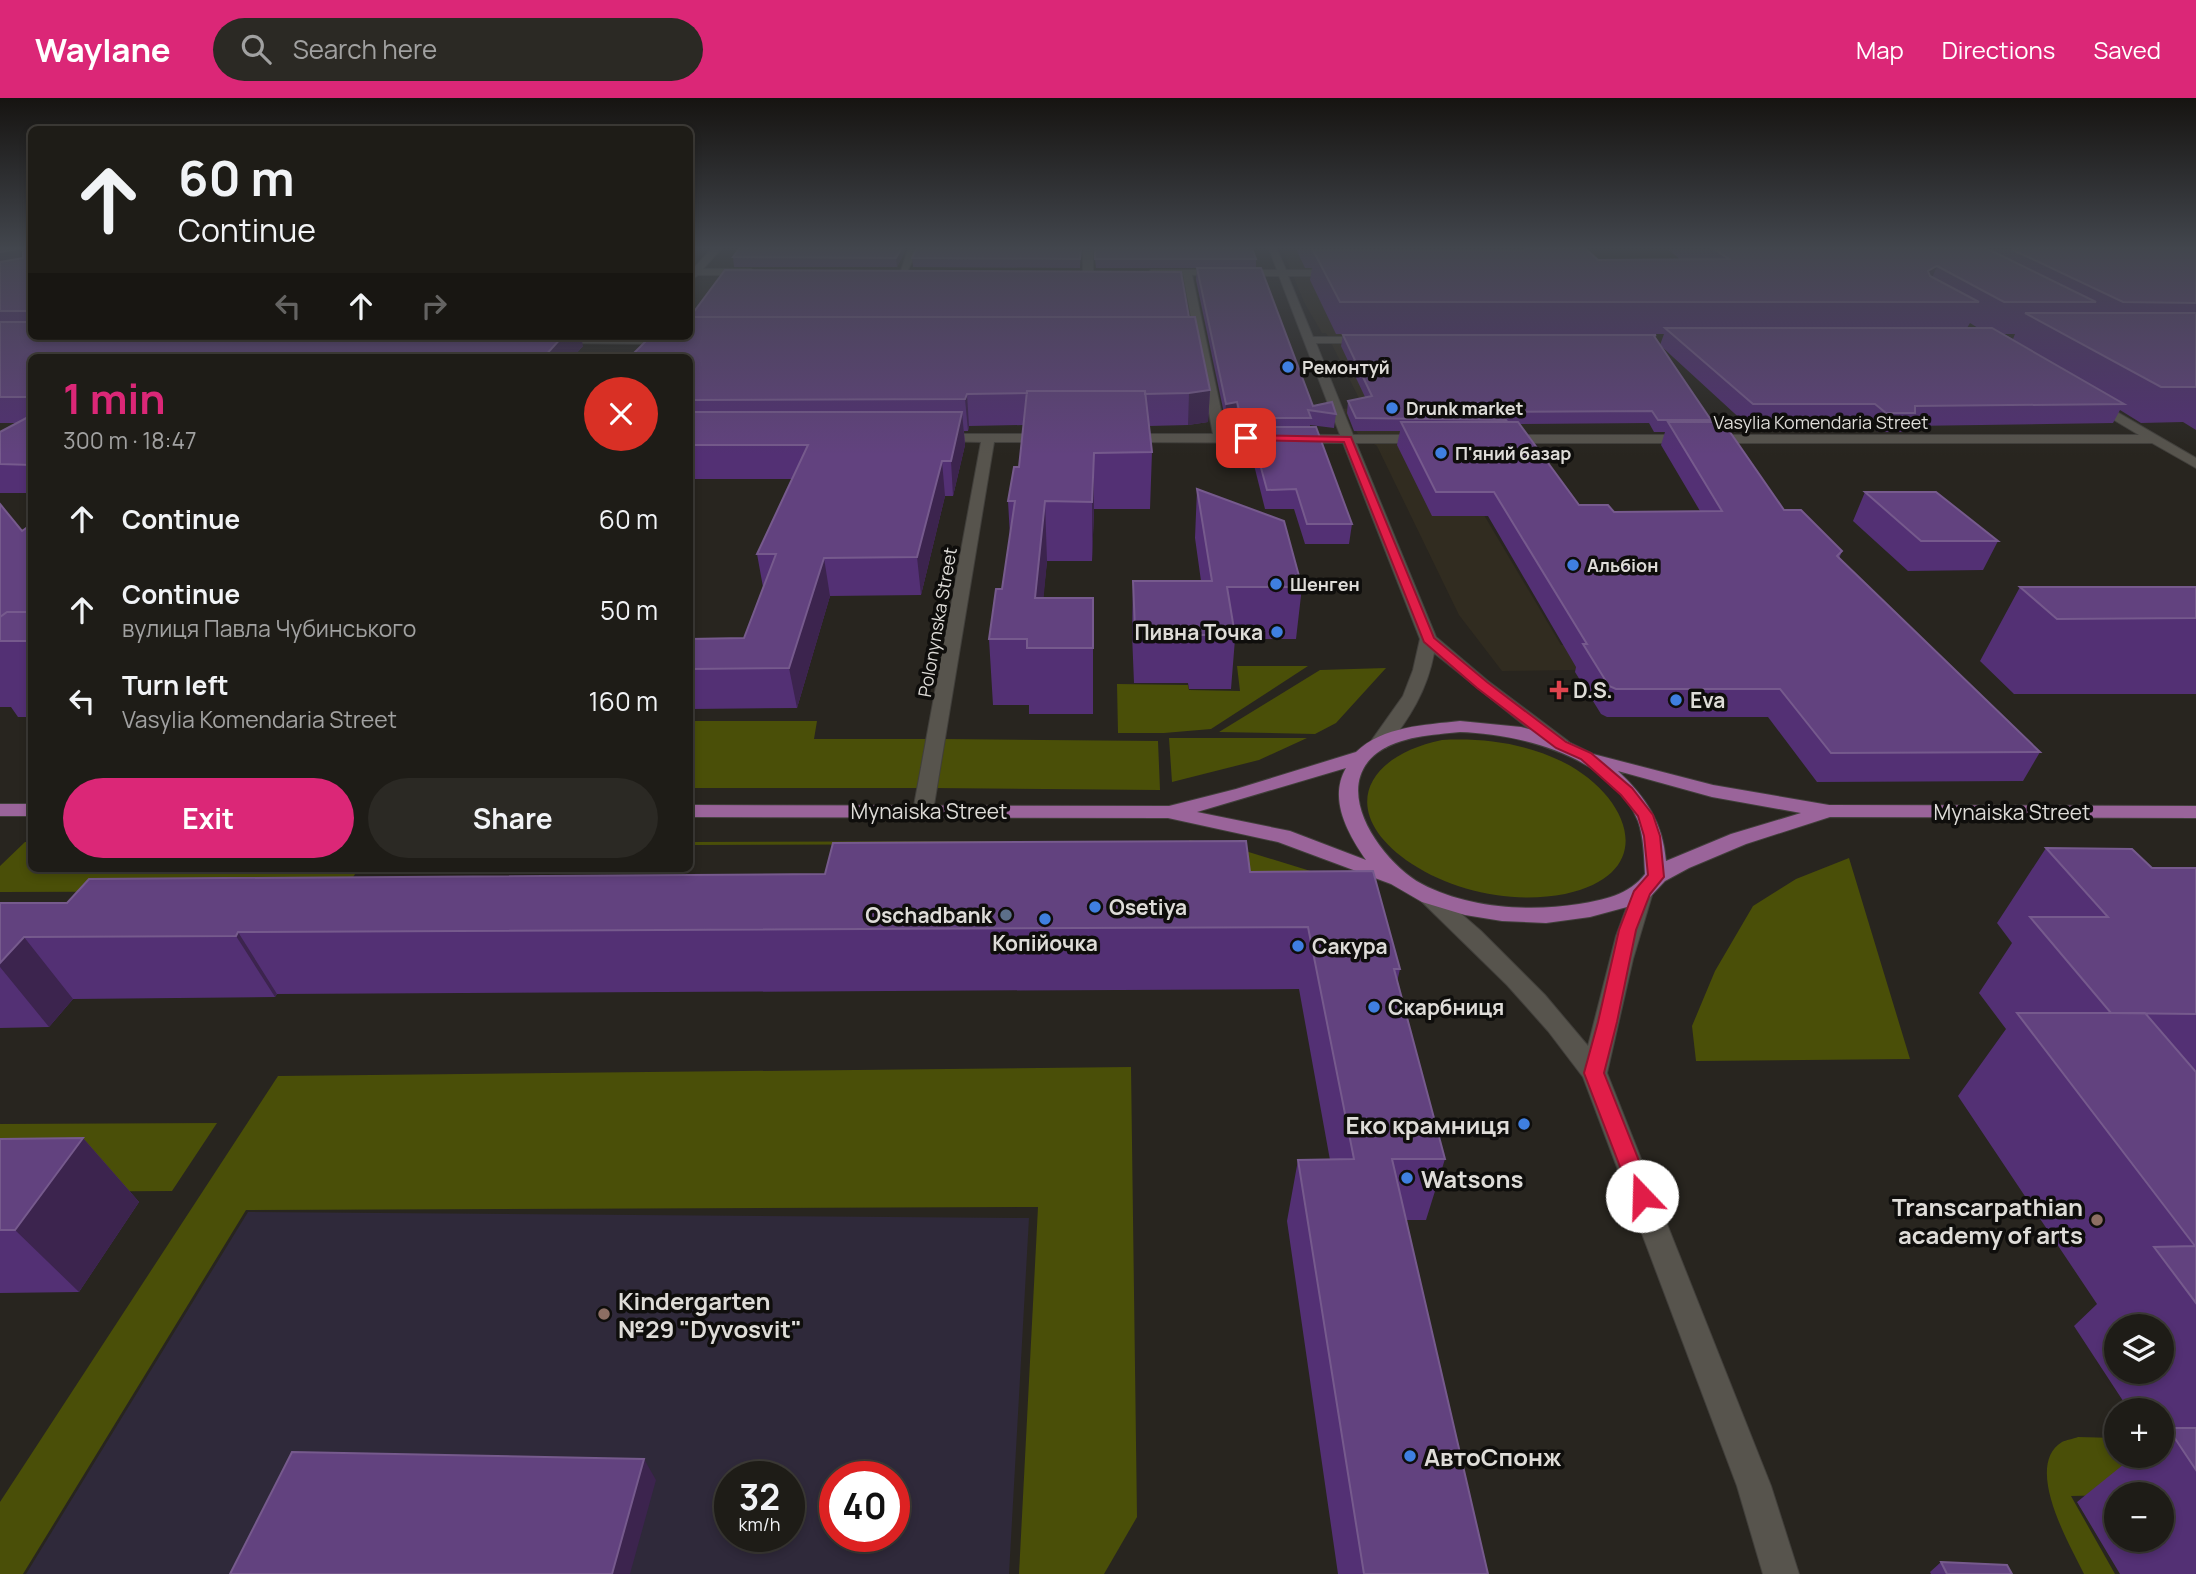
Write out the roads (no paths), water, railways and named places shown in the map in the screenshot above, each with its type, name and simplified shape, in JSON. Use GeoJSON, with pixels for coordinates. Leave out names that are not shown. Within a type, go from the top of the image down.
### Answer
{"type":"FeatureCollection","features":[{"type":"Feature","properties":{"kind":"main road","name":"Mynaiska Street"},"geometry":{"type":"LineString","coordinates":[[1168,812],[1255,791],[1409,734],[1444,727],[1482,727],[1522,733],[1586,756],[1712,791],[1829,811],[2196,812]]}},
{"type":"Feature","properties":{"kind":"main road"},"geometry":{"type":"LineString","coordinates":[[1371,750],[1348,791],[1349,808],[1358,831],[1370,848],[1403,882]]}},
{"type":"Feature","properties":{"kind":"main road"},"geometry":{"type":"LineString","coordinates":[[1586,756],[1626,792],[1645,815],[1652,836],[1649,884]]}},
{"type":"Feature","properties":{"kind":"main road"},"geometry":{"type":"LineString","coordinates":[[0,810],[28,810]]}},
{"type":"Feature","properties":{"kind":"main road","name":"Mynaiska Street"},"geometry":{"type":"LineString","coordinates":[[693,811],[1168,812],[1283,836],[1403,882],[1427,896],[1472,907],[1532,916],[1602,906],[1749,834],[1829,811]]}},
{"type":"Feature","properties":{"kind":"street"},"geometry":{"type":"LineString","coordinates":[[1196,318],[1220,438]]}},
{"type":"Feature","properties":{"kind":"street"},"geometry":{"type":"LineString","coordinates":[[1298,318],[1428,639],[1482,685],[1561,745]]}},
{"type":"Feature","properties":{"kind":"street"},"geometry":{"type":"LineString","coordinates":[[537,341],[571,340]]}},
{"type":"Feature","properties":{"kind":"street"},"geometry":{"type":"LineString","coordinates":[[624,354],[636,340]]}},
{"type":"Feature","properties":{"kind":"street"},"geometry":{"type":"LineString","coordinates":[[667,340],[681,341]]}},
{"type":"Feature","properties":{"kind":"street"},"geometry":{"type":"LineString","coordinates":[[1187,340],[1200,340]]}},
{"type":"Feature","properties":{"kind":"street"},"geometry":{"type":"LineString","coordinates":[[1307,340],[1386,340]]}},
{"type":"Feature","properties":{"kind":"street"},"geometry":{"type":"LineString","coordinates":[[2083,397],[2196,464]]}},
{"type":"Feature","properties":{"kind":"street"},"geometry":{"type":"LineString","coordinates":[[920,438],[1070,438]]}},
{"type":"Feature","properties":{"kind":"street","name":"Polonynska Street"},"geometry":{"type":"LineString","coordinates":[[923,811],[988,438]]}},
{"type":"Feature","properties":{"kind":"street"},"geometry":{"type":"LineString","coordinates":[[1111,438],[1447,439]]}},
{"type":"Feature","properties":{"kind":"street","name":"Vasylia Komendaria Street"},"geometry":{"type":"LineString","coordinates":[[1487,439],[2155,439]]}},
{"type":"Feature","properties":{"kind":"street"},"geometry":{"type":"LineString","coordinates":[[1371,750],[1414,695],[1424,671],[1428,639]]}},
{"type":"Feature","properties":{"kind":"street"},"geometry":{"type":"LineString","coordinates":[[1594,1073],[1608,1022],[1627,930],[1649,884]]}},
{"type":"Feature","properties":{"kind":"street"},"geometry":{"type":"LineString","coordinates":[[1427,896],[1529,991],[1564,1031],[1594,1073],[1754,1486],[1782,1574]]}},
{"type":"Feature","properties":{"kind":"place","name":"Ремонтуй"},"geometry":{"type":"Point","coordinates":[1288,367]}},
{"type":"Feature","properties":{"kind":"place","name":"Drunk market"},"geometry":{"type":"Point","coordinates":[1392,408]}},
{"type":"Feature","properties":{"kind":"place","name":"П'яний базар"},"geometry":{"type":"Point","coordinates":[1441,453]}},
{"type":"Feature","properties":{"kind":"place","name":"Альбіон"},"geometry":{"type":"Point","coordinates":[1573,565]}},
{"type":"Feature","properties":{"kind":"place","name":"Шенген"},"geometry":{"type":"Point","coordinates":[1276,584]}},
{"type":"Feature","properties":{"kind":"place","name":"Пивна Точка"},"geometry":{"type":"Point","coordinates":[1277,632]}},
{"type":"Feature","properties":{"kind":"place","name":"D.S."},"geometry":{"type":"Point","coordinates":[1559,690]}},
{"type":"Feature","properties":{"kind":"place","name":"Eva"},"geometry":{"type":"Point","coordinates":[1676,700]}},
{"type":"Feature","properties":{"kind":"place","name":"Osetiya"},"geometry":{"type":"Point","coordinates":[1095,907]}},
{"type":"Feature","properties":{"kind":"place","name":"Oschadbank"},"geometry":{"type":"Point","coordinates":[1006,915]}},
{"type":"Feature","properties":{"kind":"place","name":"Копійочка"},"geometry":{"type":"Point","coordinates":[1045,919]}},
{"type":"Feature","properties":{"kind":"place","name":"Сакура"},"geometry":{"type":"Point","coordinates":[1298,946]}},
{"type":"Feature","properties":{"kind":"place","name":"Скарбниця"},"geometry":{"type":"Point","coordinates":[1374,1007]}},
{"type":"Feature","properties":{"kind":"place","name":"Еко крамниця"},"geometry":{"type":"Point","coordinates":[1524,1124]}},
{"type":"Feature","properties":{"kind":"place","name":"Watsons"},"geometry":{"type":"Point","coordinates":[1407,1178]}},
{"type":"Feature","properties":{"kind":"place","name":"Transcarpathian academy of arts"},"geometry":{"type":"Point","coordinates":[2097,1220]}},
{"type":"Feature","properties":{"kind":"place","name":"Kindergarten №29 \"Dyvosvit\""},"geometry":{"type":"Point","coordinates":[604,1314]}},
{"type":"Feature","properties":{"kind":"place","name":"АвтоСпонж"},"geometry":{"type":"Point","coordinates":[1410,1456]}}]}
